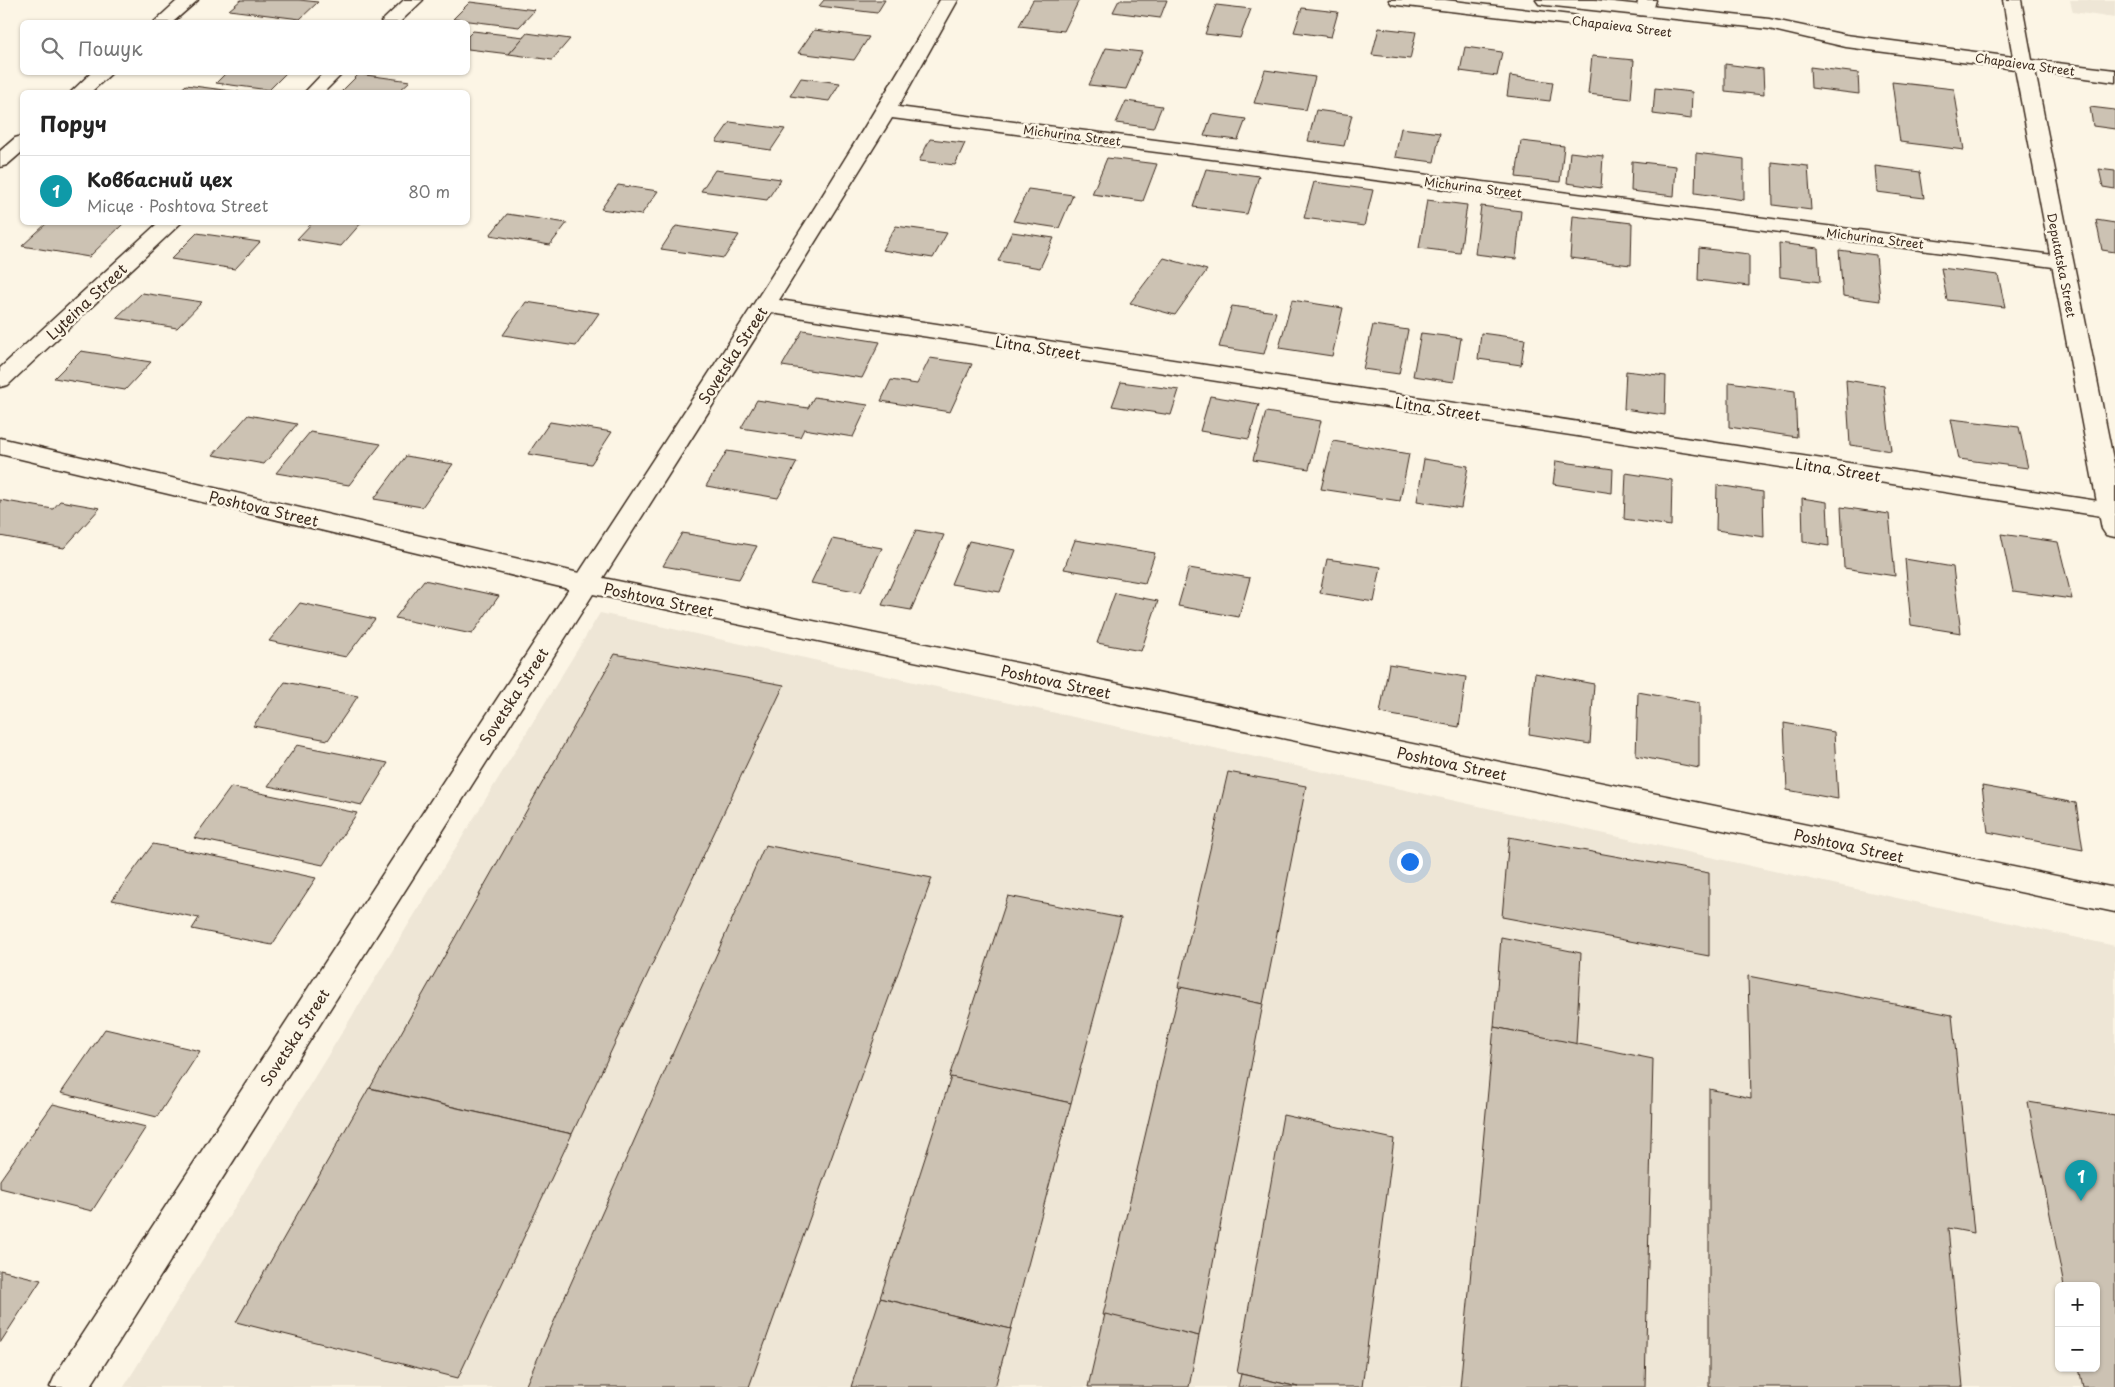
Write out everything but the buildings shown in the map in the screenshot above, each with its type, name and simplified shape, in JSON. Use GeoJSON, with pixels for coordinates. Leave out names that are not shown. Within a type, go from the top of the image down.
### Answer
{"type":"FeatureCollection","features":[{"type":"Feature","properties":{"kind":"street"},"geometry":{"type":"LineString","coordinates":[[165,20],[189,0]]}},
{"type":"Feature","properties":{"kind":"street"},"geometry":{"type":"LineString","coordinates":[[392,20],[414,0]]}},
{"type":"Feature","properties":{"kind":"street","name":"Sovetska Street"},"geometry":{"type":"LineString","coordinates":[[69,1387],[765,305],[886,111],[949,0]]}},
{"type":"Feature","properties":{"kind":"street","name":"Chapaieva Street"},"geometry":{"type":"LineString","coordinates":[[1398,0],[1645,13],[1768,24],[1846,41],[2115,76]]}},
{"type":"Feature","properties":{"kind":"street","name":"Chapaieva Street"},"geometry":{"type":"LineString","coordinates":[[1545,0],[1645,13]]}},
{"type":"Feature","properties":{"kind":"street","name":"Deputatska Street"},"geometry":{"type":"LineString","coordinates":[[2012,0],[2061,262],[2113,520]]}},
{"type":"Feature","properties":{"kind":"street","name":"Chapaieva Street"},"geometry":{"type":"LineString","coordinates":[[1770,43],[1846,41]]}},
{"type":"Feature","properties":{"kind":"street"},"geometry":{"type":"LineString","coordinates":[[82,90],[100,75]]}},
{"type":"Feature","properties":{"kind":"street"},"geometry":{"type":"LineString","coordinates":[[316,90],[332,75]]}},
{"type":"Feature","properties":{"kind":"street","name":"Michurina Street"},"geometry":{"type":"LineString","coordinates":[[886,111],[2061,262]]}},
{"type":"Feature","properties":{"kind":"street"},"geometry":{"type":"LineString","coordinates":[[0,161],[20,144]]}},
{"type":"Feature","properties":{"kind":"street","name":"Lyteina Street"},"geometry":{"type":"LineString","coordinates":[[0,380],[169,225]]}},
{"type":"Feature","properties":{"kind":"street","name":"Litna Street"},"geometry":{"type":"LineString","coordinates":[[765,305],[2113,520]]}},
{"type":"Feature","properties":{"kind":"street","name":"Poshtova Street"},"geometry":{"type":"LineString","coordinates":[[0,446],[586,584],[2115,900]]}},
{"type":"Feature","properties":{"kind":"shaded area"},"geometry":{"type":"Polygon","coordinates":[[[2070,0],[2115,0],[2115,18],[2073,12],[2070,0]]]}},
{"type":"Feature","properties":{"kind":"shaded area"},"geometry":{"type":"Polygon","coordinates":[[[600,613],[2115,946],[2115,1387],[124,1387],[600,613]]]}},
{"type":"Feature","properties":{"kind":"place","name":"Ковбасний цех"},"geometry":{"type":"Point","coordinates":[2081,1201]}}]}
